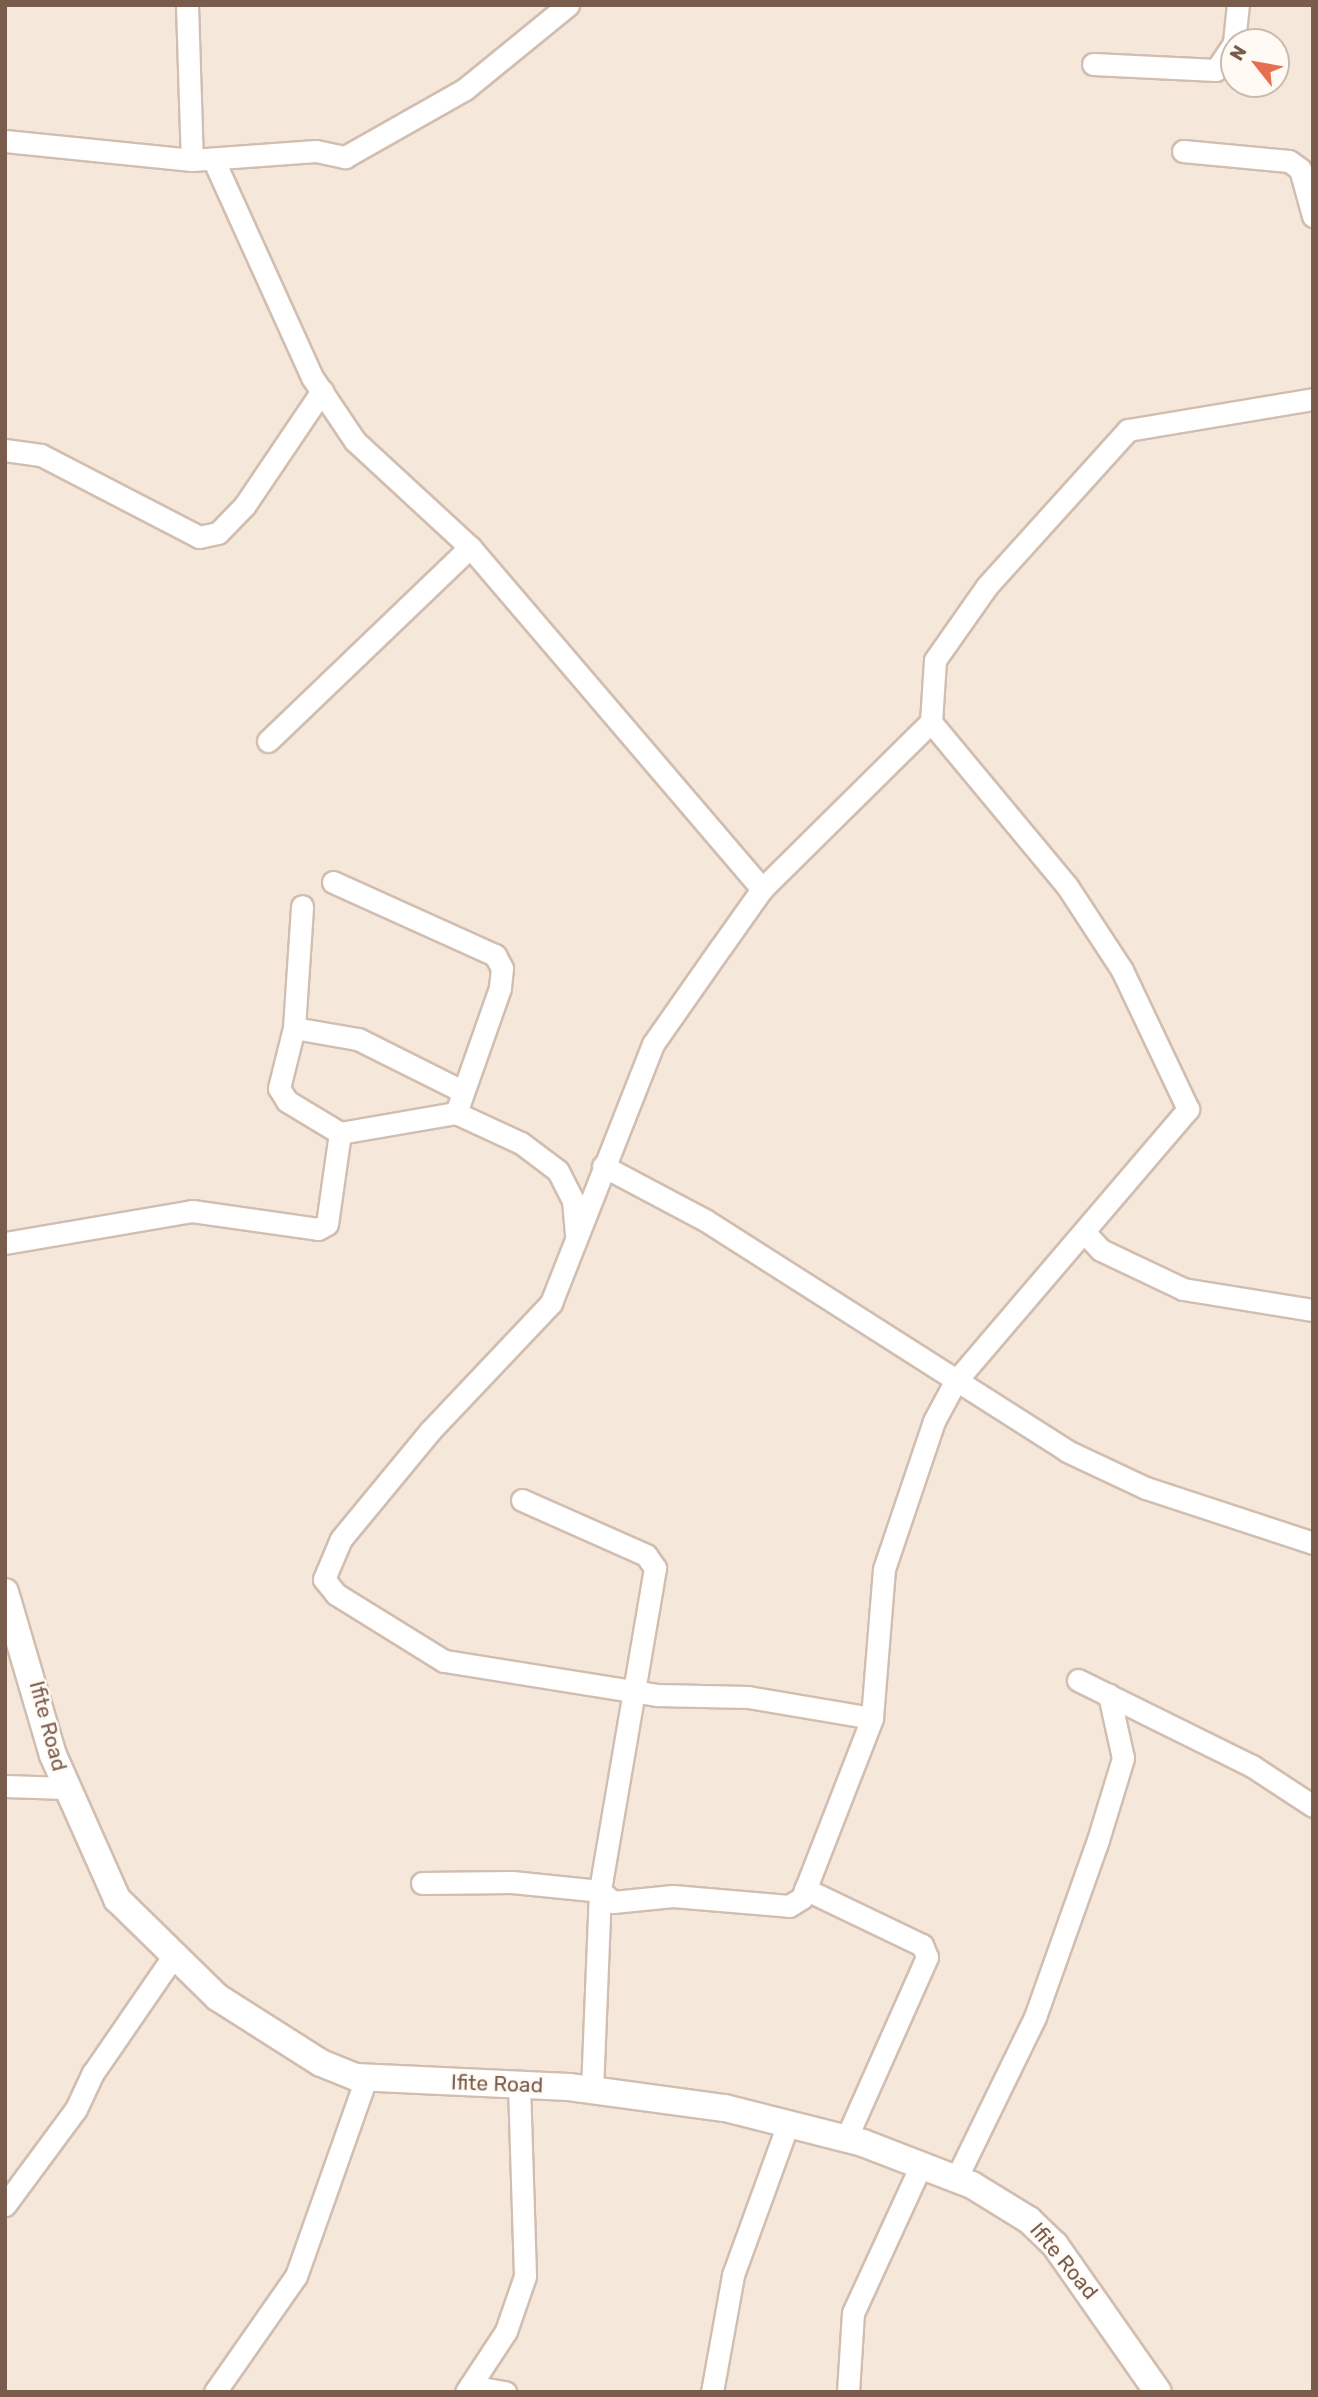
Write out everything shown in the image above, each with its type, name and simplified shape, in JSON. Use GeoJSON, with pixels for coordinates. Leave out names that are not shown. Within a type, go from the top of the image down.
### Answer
{"type":"FeatureCollection","features":[{"type":"Feature","properties":{"kind":"street"},"geometry":{"type":"LineString","coordinates":[[187,5],[203,160],[322,391],[355,441],[470,547],[762,889]]}},
{"type":"Feature","properties":{"kind":"street"},"geometry":{"type":"LineString","coordinates":[[5,141],[203,160],[359,153],[465,89],[568,5]]}},
{"type":"Feature","properties":{"kind":"street"},"geometry":{"type":"LineString","coordinates":[[1236,28],[1238,5]]}},
{"type":"Feature","properties":{"kind":"street"},"geometry":{"type":"LineString","coordinates":[[1093,64],[1216,70],[1220,64]]}},
{"type":"Feature","properties":{"kind":"street"},"geometry":{"type":"LineString","coordinates":[[1183,151],[1289,161],[1300,169],[1313,216]]}},
{"type":"Feature","properties":{"kind":"street"},"geometry":{"type":"LineString","coordinates":[[5,450],[41,455],[199,537],[218,533],[245,505],[322,391]]}},
{"type":"Feature","properties":{"kind":"street"},"geometry":{"type":"LineString","coordinates":[[872,1718],[748,1697],[638,1691],[444,1661],[335,1594],[324,1578],[326,1564],[357,1519],[551,1303],[576,1246],[603,1166],[653,1044],[762,889],[931,722],[935,660],[958,625],[1128,430],[1313,399]]}},
{"type":"Feature","properties":{"kind":"street"},"geometry":{"type":"LineString","coordinates":[[268,741],[470,547]]}},
{"type":"Feature","properties":{"kind":"street"},"geometry":{"type":"LineString","coordinates":[[422,1883],[600,1891],[613,1902],[673,1896],[789,1906],[805,1889],[872,1718],[884,1569],[934,1422],[955,1382],[1188,1109],[1122,970],[1088,917],[931,722]]}},
{"type":"Feature","properties":{"kind":"street"},"geometry":{"type":"LineString","coordinates":[[333,882],[495,954],[502,968],[500,988],[456,1113]]}},
{"type":"Feature","properties":{"kind":"street"},"geometry":{"type":"LineString","coordinates":[[302,906],[294,1028],[279,1088],[287,1101],[341,1133],[456,1113],[521,1143],[558,1171],[573,1200],[576,1246]]}},
{"type":"Feature","properties":{"kind":"street"},"geometry":{"type":"LineString","coordinates":[[294,1028],[358,1039],[463,1091]]}},
{"type":"Feature","properties":{"kind":"street"},"geometry":{"type":"LineString","coordinates":[[5,1243],[192,1211],[318,1229],[327,1224],[341,1133]]}},
{"type":"Feature","properties":{"kind":"street"},"geometry":{"type":"LineString","coordinates":[[603,1166],[705,1220],[1067,1451],[1146,1488],[1313,1543]]}},
{"type":"Feature","properties":{"kind":"street"},"geometry":{"type":"LineString","coordinates":[[1084,1232],[1101,1250],[1183,1289],[1313,1310]]}},
{"type":"Feature","properties":{"kind":"street"},"geometry":{"type":"LineString","coordinates":[[522,1500],[652,1562],[638,1691],[600,1891],[592,2091]]}},
{"type":"Feature","properties":{"kind":"street","name":"Ifite Road"},"geometry":{"type":"LineString","coordinates":[[5,1592],[66,1788],[117,1899],[172,1958],[286,2043],[366,2078],[592,2091],[725,2108],[846,2138],[956,2179],[1029,2220],[1055,2245],[1158,2392]]}},
{"type":"Feature","properties":{"kind":"street"},"geometry":{"type":"LineString","coordinates":[[1078,1680],[1252,1766],[1313,1806]]}},
{"type":"Feature","properties":{"kind":"street"},"geometry":{"type":"LineString","coordinates":[[956,2179],[1035,2017],[1098,1840],[1122,1758],[1109,1695]]}},
{"type":"Feature","properties":{"kind":"street"},"geometry":{"type":"LineString","coordinates":[[5,1786],[66,1788]]}},
{"type":"Feature","properties":{"kind":"street"},"geometry":{"type":"LineString","coordinates":[[805,1889],[922,1945],[928,1957],[846,2138]]}},
{"type":"Feature","properties":{"kind":"street"},"geometry":{"type":"LineString","coordinates":[[5,2205],[69,2120],[172,1958]]}},
{"type":"Feature","properties":{"kind":"street"},"geometry":{"type":"LineString","coordinates":[[215,2392],[296,2276],[366,2078]]}},
{"type":"Feature","properties":{"kind":"street"},"geometry":{"type":"LineString","coordinates":[[505,2392],[468,2389],[506,2331],[525,2276],[519,2085]]}},
{"type":"Feature","properties":{"kind":"street"},"geometry":{"type":"LineString","coordinates":[[712,2392],[733,2275],[788,2124]]}},
{"type":"Feature","properties":{"kind":"street"},"geometry":{"type":"LineString","coordinates":[[848,2392],[853,2313],[920,2165]]}},
{"type":"Feature","properties":{"kind":"shaded area"},"geometry":{"type":"Polygon","coordinates":[[[5,5],[1313,5],[1313,2392],[5,2392],[5,5]]]}}]}
